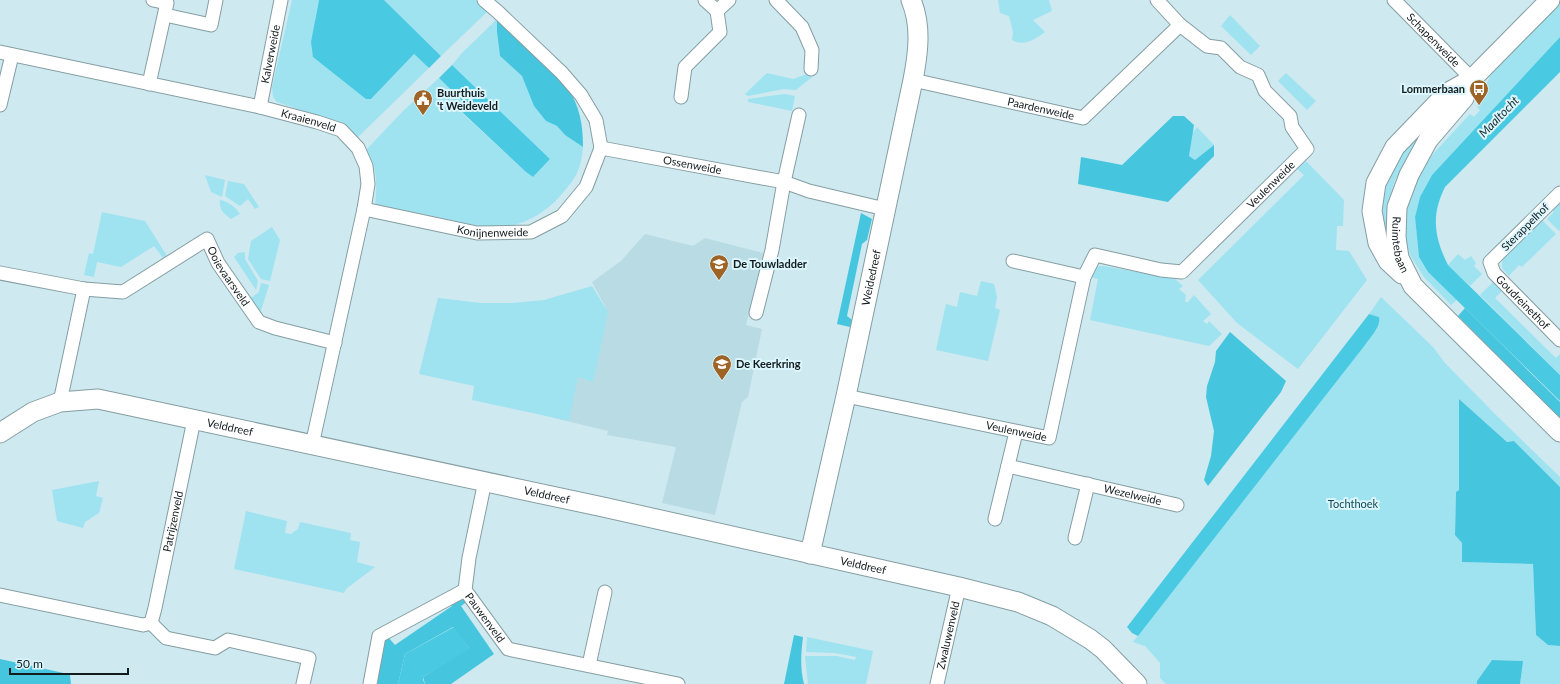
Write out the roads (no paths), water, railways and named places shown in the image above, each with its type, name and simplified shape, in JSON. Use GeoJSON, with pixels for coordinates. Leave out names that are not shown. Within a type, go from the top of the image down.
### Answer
{"type":"FeatureCollection","features":[{"type":"Feature","properties":{"kind":"street"},"geometry":{"type":"LineString","coordinates":[[150,84],[167,3],[153,0]]}},
{"type":"Feature","properties":{"kind":"street"},"geometry":{"type":"LineString","coordinates":[[165,15],[211,25],[216,0]]}},
{"type":"Feature","properties":{"kind":"street","name":"Kalverweide"},"geometry":{"type":"LineString","coordinates":[[260,107],[281,0]]}},
{"type":"Feature","properties":{"kind":"street"},"geometry":{"type":"LineString","coordinates":[[484,0],[556,68],[581,95],[596,120],[601,148]]}},
{"type":"Feature","properties":{"kind":"street"},"geometry":{"type":"LineString","coordinates":[[682,97],[684,66],[720,32],[716,11],[705,0]]}},
{"type":"Feature","properties":{"kind":"street"},"geometry":{"type":"LineString","coordinates":[[716,11],[729,0]]}},
{"type":"Feature","properties":{"kind":"street"},"geometry":{"type":"LineString","coordinates":[[776,0],[802,27],[812,50],[811,69]]}},
{"type":"Feature","properties":{"kind":"street","name":"Weidedreef"},"geometry":{"type":"LineString","coordinates":[[810,554],[846,396],[919,48],[917,26],[911,0]]}},
{"type":"Feature","properties":{"kind":"street"},"geometry":{"type":"LineString","coordinates":[[1157,0],[1180,24]]}},
{"type":"Feature","properties":{"kind":"street","name":"Schapenweide"},"geometry":{"type":"LineString","coordinates":[[1394,0],[1472,80]]}},
{"type":"Feature","properties":{"kind":"street","name":"Ruimtebaan"},"geometry":{"type":"LineString","coordinates":[[1543,2],[1472,80],[1464,98],[1428,140],[1409,175],[1397,207],[1396,237],[1398,258],[1413,286],[1560,432]]}},
{"type":"Feature","properties":{"kind":"street","name":"Paardenweide"},"geometry":{"type":"LineString","coordinates":[[913,80],[1083,118],[1180,24]]}},
{"type":"Feature","properties":{"kind":"street","name":"Veulenweide"},"geometry":{"type":"LineString","coordinates":[[846,396],[1049,438],[1084,277],[1095,255],[1160,270],[1182,272],[1307,149],[1292,128],[1290,116],[1265,91],[1258,75],[1240,67],[1220,48],[1206,46],[1180,24]]}},
{"type":"Feature","properties":{"kind":"street"},"geometry":{"type":"LineString","coordinates":[[0,105],[6,54]]}},
{"type":"Feature","properties":{"kind":"street","name":"Kraaienveld"},"geometry":{"type":"LineString","coordinates":[[6,54],[260,107],[317,122],[341,130],[358,148],[366,166],[368,184],[364,209],[312,445]]}},
{"type":"Feature","properties":{"kind":"street"},"geometry":{"type":"LineString","coordinates":[[1413,286],[1388,261],[1378,243],[1372,211],[1376,183],[1395,147],[1447,93],[1472,80]]}},
{"type":"Feature","properties":{"kind":"street"},"geometry":{"type":"LineString","coordinates":[[756,313],[772,250],[784,182],[799,115]]}},
{"type":"Feature","properties":{"kind":"street","name":"Ossenweide"},"geometry":{"type":"LineString","coordinates":[[601,148],[784,182],[809,191],[885,208]]}},
{"type":"Feature","properties":{"kind":"street","name":"Konijnenweide"},"geometry":{"type":"LineString","coordinates":[[364,209],[477,233],[531,232],[562,216],[586,186],[601,148]]}},
{"type":"Feature","properties":{"kind":"street","name":"Sterappelhof"},"geometry":{"type":"LineString","coordinates":[[1490,262],[1560,193]]}},
{"type":"Feature","properties":{"kind":"street","name":"Ooievaarsveld"},"geometry":{"type":"LineString","coordinates":[[0,273],[84,289],[122,292],[206,239],[218,263],[259,322],[275,328],[335,343]]}},
{"type":"Feature","properties":{"kind":"street"},"geometry":{"type":"LineString","coordinates":[[1013,261],[1084,277]]}},
{"type":"Feature","properties":{"kind":"street","name":"Goudreinethof"},"geometry":{"type":"LineString","coordinates":[[1490,262],[1494,274],[1560,340]]}},
{"type":"Feature","properties":{"kind":"street"},"geometry":{"type":"LineString","coordinates":[[60,402],[84,289]]}},
{"type":"Feature","properties":{"kind":"street","name":"Velddreef"},"geometry":{"type":"LineString","coordinates":[[0,433],[33,412],[60,402],[98,399],[485,482],[959,587],[1018,602],[1052,616],[1090,639],[1103,649],[1137,684]]}},
{"type":"Feature","properties":{"kind":"street","name":"Patrijzenveld"},"geometry":{"type":"LineString","coordinates":[[151,623],[194,420]]}},
{"type":"Feature","properties":{"kind":"street"},"geometry":{"type":"LineString","coordinates":[[995,519],[1016,432]]}},
{"type":"Feature","properties":{"kind":"street","name":"Wezelweide"},"geometry":{"type":"LineString","coordinates":[[1008,466],[1178,505]]}},
{"type":"Feature","properties":{"kind":"street","name":"Pauwenveld"},"geometry":{"type":"LineString","coordinates":[[485,482],[469,558],[465,590],[508,649],[678,684]]}},
{"type":"Feature","properties":{"kind":"street"},"geometry":{"type":"LineString","coordinates":[[1075,538],[1088,484]]}},
{"type":"Feature","properties":{"kind":"street","name":"Zwaluwenveld"},"geometry":{"type":"LineString","coordinates":[[937,684],[959,587]]}},
{"type":"Feature","properties":{"kind":"street"},"geometry":{"type":"LineString","coordinates":[[370,684],[379,636],[465,590]]}},
{"type":"Feature","properties":{"kind":"street"},"geometry":{"type":"LineString","coordinates":[[589,665],[605,592]]}},
{"type":"Feature","properties":{"kind":"street"},"geometry":{"type":"LineString","coordinates":[[0,595],[143,625],[151,623],[166,638],[215,648],[228,640],[309,658],[303,684]]}},
{"type":"Feature","properties":{"kind":"water"},"geometry":{"type":"Polygon","coordinates":[[[319,0],[384,0],[441,56],[429,68],[414,54],[371,99],[366,99],[313,57],[311,42],[319,0]]]}},
{"type":"Feature","properties":{"kind":"water","name":"Maaltocht"},"geometry":{"type":"Polygon","coordinates":[[[1560,37],[1560,72],[1445,187],[1438,207],[1436,226],[1443,255],[1448,265],[1560,375],[1560,401],[1428,272],[1419,257],[1415,217],[1420,197],[1432,175],[1560,37]]]}},
{"type":"Feature","properties":{"kind":"water"},"geometry":{"type":"Polygon","coordinates":[[[452,65],[550,159],[533,177],[463,113],[467,106],[439,78],[452,65]]]}},
{"type":"Feature","properties":{"kind":"water"},"geometry":{"type":"Polygon","coordinates":[[[1369,314],[1379,317],[1377,328],[1373,335],[1138,636],[1132,633],[1127,627],[1369,314]]]}},
{"type":"Feature","properties":{"kind":"water"},"geometry":{"type":"Polygon","coordinates":[[[454,627],[469,648],[468,650],[423,677],[425,684],[398,684],[405,654],[454,627]]]}},
{"type":"Feature","properties":{"kind":"place","name":"Lommerbaan"},"geometry":{"type":"Point","coordinates":[1479,106]}},
{"type":"Feature","properties":{"kind":"place","name":"Buurthuis 't Weideveld"},"geometry":{"type":"Point","coordinates":[423,116]}},
{"type":"Feature","properties":{"kind":"place","name":"De Touwladder"},"geometry":{"type":"Point","coordinates":[719,281]}},
{"type":"Feature","properties":{"kind":"place","name":"De Keerkring"},"geometry":{"type":"Point","coordinates":[722,381]}},
{"type":"Feature","properties":{"kind":"park label","name":"Tochthoek"},"geometry":{"type":"Point","coordinates":[1353,504]}}]}
